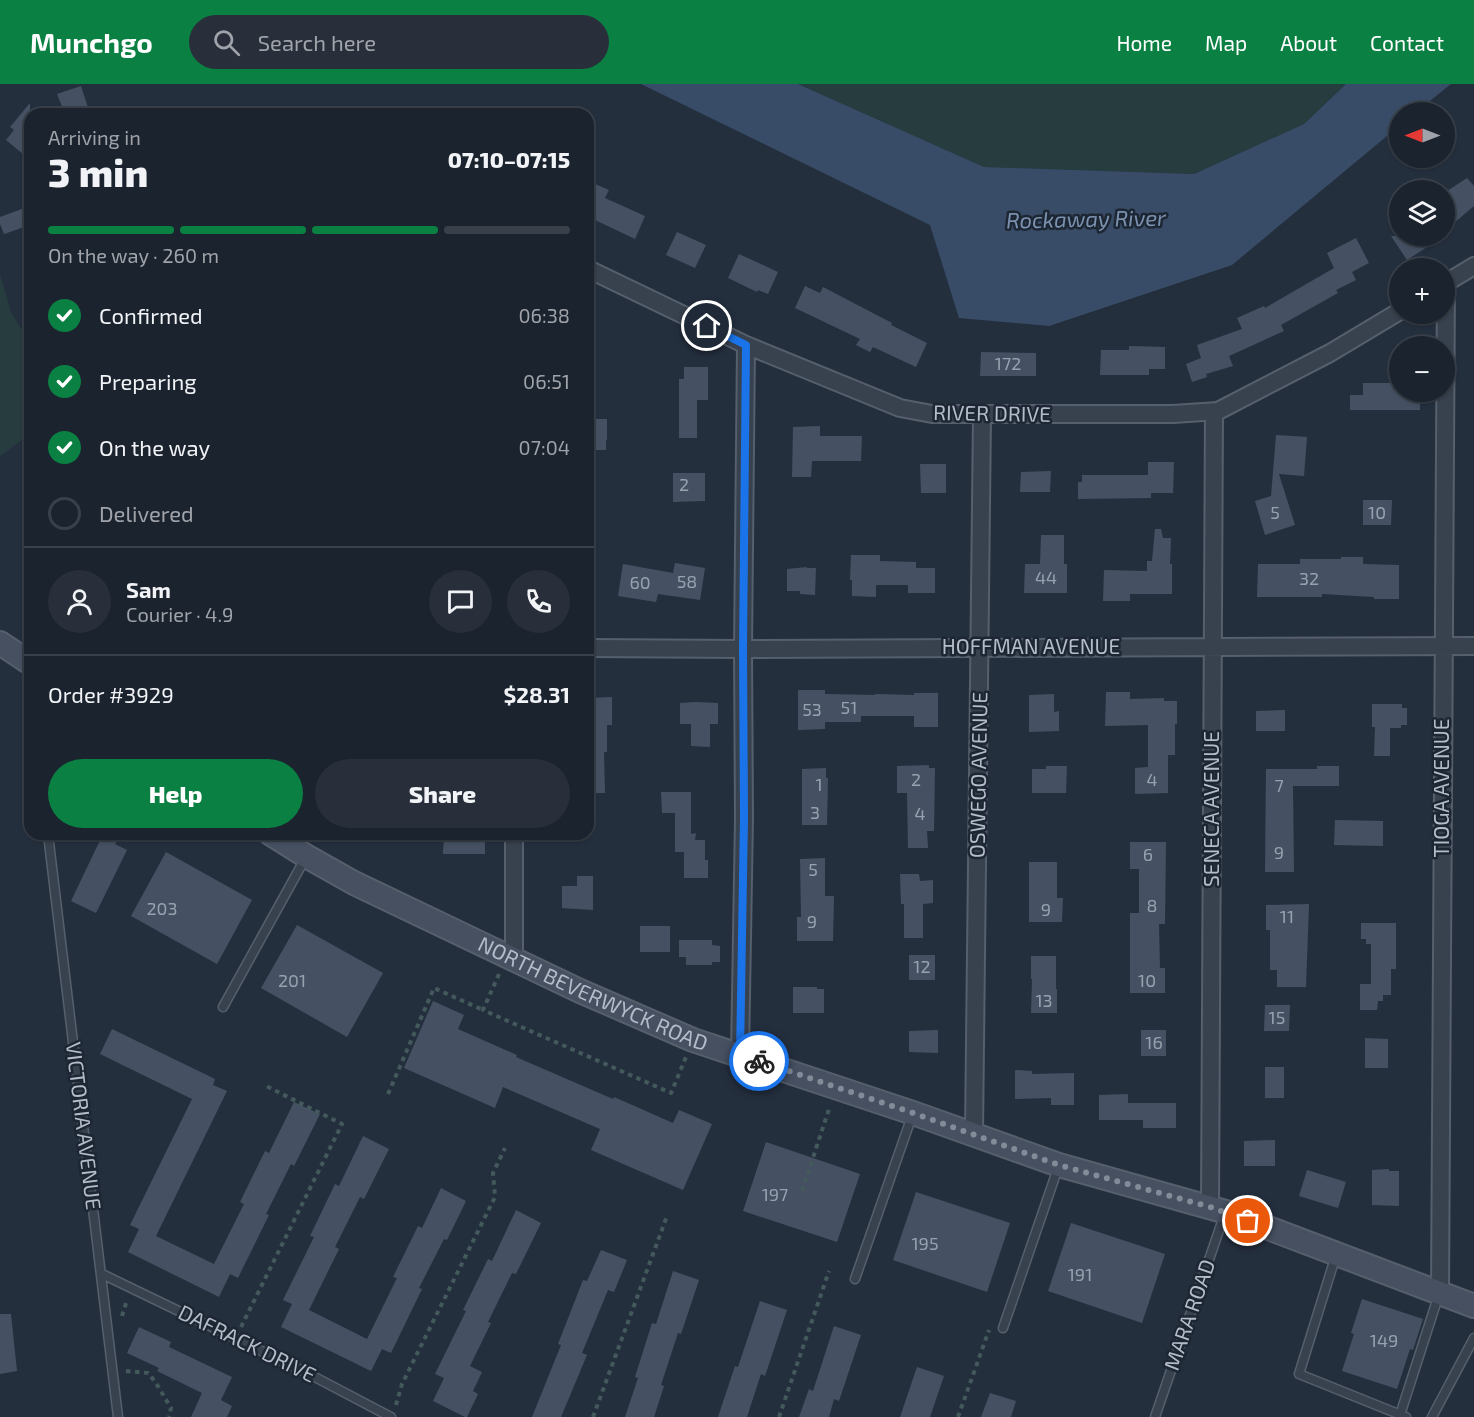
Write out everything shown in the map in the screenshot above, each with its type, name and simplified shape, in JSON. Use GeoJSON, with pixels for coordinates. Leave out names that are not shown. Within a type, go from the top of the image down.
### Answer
{"type":"FeatureCollection","features":[{"type":"Feature","properties":{"kind":"street"},"geometry":{"type":"LineString","coordinates":[[1455,278],[1474,266]]}},
{"type":"Feature","properties":{"kind":"street","name":"RIVER DRIVE"},"geometry":{"type":"LineString","coordinates":[[594,273],[746,345],[900,408],[932,414],[1173,414],[1218,411],[1330,352],[1389,317]]}},
{"type":"Feature","properties":{"kind":"street","name":"TIOGA AVENUE"},"geometry":{"type":"LineString","coordinates":[[1440,1293],[1445,324]]}},
{"type":"Feature","properties":{"kind":"street"},"geometry":{"type":"LineString","coordinates":[[740,1055],[744,818],[746,345]]}},
{"type":"Feature","properties":{"kind":"street","name":"SENECA AVENUE"},"geometry":{"type":"LineString","coordinates":[[1214,411],[1213,647],[1218,1210]]}},
{"type":"Feature","properties":{"kind":"street","name":"OSWEGO AVENUE"},"geometry":{"type":"LineString","coordinates":[[975,1134],[982,415]]}},
{"type":"Feature","properties":{"kind":"street"},"geometry":{"type":"LineString","coordinates":[[0,643],[24,659]]}},
{"type":"Feature","properties":{"kind":"street","name":"HOFFMAN AVENUE"},"geometry":{"type":"LineString","coordinates":[[594,648],[1474,646]]}},
{"type":"Feature","properties":{"kind":"street","name":"NORTH BEVERWYCK ROAD"},"geometry":{"type":"LineString","coordinates":[[281,840],[354,883],[580,991],[693,1040],[975,1134],[1059,1165],[1218,1210],[1474,1306]]}},
{"type":"Feature","properties":{"kind":"street"},"geometry":{"type":"LineString","coordinates":[[510,957],[514,840]]}},
{"type":"Feature","properties":{"kind":"lane","name":"VICTORIA AVENUE"},"geometry":{"type":"LineString","coordinates":[[49,840],[118,1417]]}},
{"type":"Feature","properties":{"kind":"lane"},"geometry":{"type":"LineString","coordinates":[[223,1007],[306,856]]}},
{"type":"Feature","properties":{"kind":"lane"},"geometry":{"type":"LineString","coordinates":[[855,1279],[913,1113]]}},
{"type":"Feature","properties":{"kind":"lane"},"geometry":{"type":"LineString","coordinates":[[1004,1328],[1059,1165]]}},
{"type":"Feature","properties":{"kind":"lane","name":"MARA ROAD"},"geometry":{"type":"LineString","coordinates":[[1155,1417],[1218,1210]]}},
{"type":"Feature","properties":{"kind":"lane"},"geometry":{"type":"LineString","coordinates":[[1336,1254],[1299,1374],[1403,1416],[1440,1293]]}},
{"type":"Feature","properties":{"kind":"lane","name":"DAFRACK DRIVE"},"geometry":{"type":"LineString","coordinates":[[102,1274],[312,1375],[391,1417]]}},
{"type":"Feature","properties":{"kind":"lane"},"geometry":{"type":"LineString","coordinates":[[1432,1417],[1474,1338]]}},
{"type":"Feature","properties":{"kind":"path"},"geometry":{"type":"LineString","coordinates":[[483,1010],[510,957]]}},
{"type":"Feature","properties":{"kind":"path"},"geometry":{"type":"LineString","coordinates":[[388,1094],[434,988],[671,1093],[693,1040]]}},
{"type":"Feature","properties":{"kind":"path"},"geometry":{"type":"LineString","coordinates":[[235,1339],[342,1124],[266,1086]]}},
{"type":"Feature","properties":{"kind":"path"},"geometry":{"type":"LineString","coordinates":[[802,1191],[836,1087]]}},
{"type":"Feature","properties":{"kind":"path"},"geometry":{"type":"LineString","coordinates":[[395,1406],[402,1384],[495,1197],[493,1173],[505,1148]]}},
{"type":"Feature","properties":{"kind":"path"},"geometry":{"type":"LineString","coordinates":[[593,1417],[667,1216]]}},
{"type":"Feature","properties":{"kind":"path"},"geometry":{"type":"LineString","coordinates":[[779,1417],[830,1271]]}},
{"type":"Feature","properties":{"kind":"path"},"geometry":{"type":"LineString","coordinates":[[123,1325],[122,1313],[131,1288]]}},
{"type":"Feature","properties":{"kind":"path"},"geometry":{"type":"LineString","coordinates":[[958,1417],[991,1324]]}},
{"type":"Feature","properties":{"kind":"path"},"geometry":{"type":"LineString","coordinates":[[125,1360],[126,1372],[148,1373],[156,1383],[171,1408],[169,1417]]}},
{"type":"Feature","properties":{"kind":"green space"},"geometry":{"type":"Polygon","coordinates":[[[798,84],[1346,84],[1304,124],[1194,174],[984,167],[798,84]]]}},
{"type":"Feature","properties":{"kind":"green space"},"geometry":{"type":"Polygon","coordinates":[[[0,274],[11,312],[24,333],[24,438],[0,456],[0,274]]]}},
{"type":"Feature","properties":{"kind":"water","name":"Rockaway River"},"geometry":{"type":"Polygon","coordinates":[[[641,84],[798,84],[984,167],[1194,174],[1304,124],[1346,84],[1451,84],[1428,102],[1389,102],[1389,134],[1232,265],[1049,326],[959,318],[930,225],[641,84]]]}},
{"type":"Feature","properties":{"kind":"building"},"geometry":{"type":"Polygon","coordinates":[[[81,86],[88,108],[63,108],[57,94],[81,86]]]}},
{"type":"Feature","properties":{"kind":"building"},"geometry":{"type":"Polygon","coordinates":[[[24,110],[23,154],[6,140],[14,130],[10,127],[24,110]]]}},
{"type":"Feature","properties":{"kind":"building"},"geometry":{"type":"Polygon","coordinates":[[[1467,178],[1474,186],[1474,206],[1455,222],[1455,186],[1467,178]]]}},
{"type":"Feature","properties":{"kind":"building"},"geometry":{"type":"Polygon","coordinates":[[[594,184],[609,190],[605,198],[645,216],[635,239],[595,220],[594,222],[594,184]]]}},
{"type":"Feature","properties":{"kind":"building"},"geometry":{"type":"Polygon","coordinates":[[[24,208],[24,227],[4,234],[0,217],[24,208]]]}},
{"type":"Feature","properties":{"kind":"building"},"geometry":{"type":"Polygon","coordinates":[[[677,232],[706,245],[695,268],[666,255],[677,232]]]}},
{"type":"Feature","properties":{"kind":"building"},"geometry":{"type":"Polygon","coordinates":[[[1356,238],[1369,263],[1352,272],[1356,280],[1336,290],[1338,293],[1281,325],[1284,331],[1229,356],[1233,366],[1206,374],[1207,377],[1192,382],[1186,364],[1201,358],[1197,345],[1242,329],[1237,318],[1264,306],[1265,308],[1334,268],[1327,253],[1356,238]]]}},
{"type":"Feature","properties":{"kind":"building"},"geometry":{"type":"Polygon","coordinates":[[[1398,246],[1429,246],[1410,258],[1406,258],[1398,246]]]}},
{"type":"Feature","properties":{"kind":"building"},"geometry":{"type":"Polygon","coordinates":[[[739,254],[778,272],[768,294],[758,290],[757,292],[728,278],[739,254]]]}},
{"type":"Feature","properties":{"kind":"building"},"geometry":{"type":"Polygon","coordinates":[[[805,286],[820,293],[823,287],[927,343],[916,367],[873,347],[870,352],[856,345],[860,339],[795,308],[805,286]]]}},
{"type":"Feature","properties":{"kind":"building"},"geometry":{"type":"Polygon","coordinates":[[[1129,346],[1165,347],[1165,369],[1149,369],[1149,375],[1100,375],[1101,350],[1129,350],[1129,346]]]}},
{"type":"Feature","properties":{"kind":"building"},"geometry":{"type":"Polygon","coordinates":[[[981,352],[1036,353],[1036,376],[980,376],[981,352]]]}},
{"type":"Feature","properties":{"kind":"building"},"geometry":{"type":"Polygon","coordinates":[[[684,367],[708,367],[708,400],[697,400],[697,438],[679,438],[679,379],[684,379],[684,367]]]}},
{"type":"Feature","properties":{"kind":"building"},"geometry":{"type":"Polygon","coordinates":[[[1363,383],[1389,383],[1389,402],[1420,402],[1420,410],[1350,410],[1350,395],[1363,395],[1363,383]]]}},
{"type":"Feature","properties":{"kind":"building"},"geometry":{"type":"Polygon","coordinates":[[[594,419],[607,419],[606,450],[594,450],[594,419]]]}},
{"type":"Feature","properties":{"kind":"building"},"geometry":{"type":"Polygon","coordinates":[[[820,426],[820,436],[862,436],[861,461],[812,461],[811,477],[792,477],[793,427],[820,426]]]}},
{"type":"Feature","properties":{"kind":"building"},"geometry":{"type":"Polygon","coordinates":[[[1276,435],[1307,437],[1304,476],[1279,474],[1295,525],[1265,535],[1255,501],[1271,496],[1276,435]]]}},
{"type":"Feature","properties":{"kind":"building"},"geometry":{"type":"Polygon","coordinates":[[[1148,462],[1174,462],[1173,493],[1151,493],[1151,498],[1078,499],[1078,482],[1082,482],[1082,475],[1148,475],[1148,462]]]}},
{"type":"Feature","properties":{"kind":"building"},"geometry":{"type":"Polygon","coordinates":[[[920,464],[946,464],[946,493],[921,493],[920,464]]]}},
{"type":"Feature","properties":{"kind":"building"},"geometry":{"type":"Polygon","coordinates":[[[1051,471],[1050,492],[1020,492],[1021,472],[1051,471]]]}},
{"type":"Feature","properties":{"kind":"building"},"geometry":{"type":"Polygon","coordinates":[[[673,473],[705,473],[705,501],[673,502],[673,473]]]}},
{"type":"Feature","properties":{"kind":"building"},"geometry":{"type":"Polygon","coordinates":[[[1363,500],[1392,500],[1391,525],[1363,525],[1363,500]]]}},
{"type":"Feature","properties":{"kind":"building"},"geometry":{"type":"Polygon","coordinates":[[[1155,529],[1161,529],[1163,538],[1171,538],[1172,594],[1130,594],[1130,601],[1103,601],[1104,570],[1147,571],[1147,561],[1152,561],[1155,529]]]}},
{"type":"Feature","properties":{"kind":"building"},"geometry":{"type":"Polygon","coordinates":[[[1041,535],[1064,535],[1067,593],[1024,593],[1025,564],[1040,564],[1041,535]]]}},
{"type":"Feature","properties":{"kind":"building"},"geometry":{"type":"Polygon","coordinates":[[[851,555],[880,555],[880,561],[916,562],[916,568],[935,568],[935,593],[908,593],[908,585],[876,585],[876,597],[852,596],[851,555]]]}},
{"type":"Feature","properties":{"kind":"building"},"geometry":{"type":"Polygon","coordinates":[[[1341,557],[1363,557],[1363,564],[1399,565],[1399,599],[1322,594],[1322,597],[1257,597],[1258,564],[1300,564],[1300,559],[1341,559],[1341,557]]]}},
{"type":"Feature","properties":{"kind":"building"},"geometry":{"type":"Polygon","coordinates":[[[675,563],[705,568],[700,600],[658,594],[656,602],[618,596],[623,564],[673,573],[675,563]]]}},
{"type":"Feature","properties":{"kind":"building"},"geometry":{"type":"Polygon","coordinates":[[[816,568],[815,595],[800,594],[800,591],[787,591],[787,569],[816,568]]]}},
{"type":"Feature","properties":{"kind":"building"},"geometry":{"type":"Polygon","coordinates":[[[798,690],[825,690],[825,694],[938,693],[938,727],[914,727],[914,716],[861,716],[861,722],[825,722],[825,729],[798,730],[798,690]]]}},
{"type":"Feature","properties":{"kind":"building"},"geometry":{"type":"Polygon","coordinates":[[[1106,692],[1130,692],[1130,699],[1164,698],[1164,701],[1177,701],[1175,755],[1168,755],[1168,793],[1135,794],[1135,768],[1148,767],[1148,725],[1105,726],[1106,692]]]}},
{"type":"Feature","properties":{"kind":"building"},"geometry":{"type":"Polygon","coordinates":[[[1054,694],[1054,712],[1059,711],[1059,731],[1029,732],[1029,695],[1054,694]]]}},
{"type":"Feature","properties":{"kind":"building"},"geometry":{"type":"Polygon","coordinates":[[[612,697],[612,725],[607,725],[607,752],[604,752],[605,793],[594,793],[594,698],[612,697]]]}},
{"type":"Feature","properties":{"kind":"building"},"geometry":{"type":"Polygon","coordinates":[[[680,703],[718,703],[718,724],[710,724],[710,747],[691,746],[691,724],[680,724],[680,703]]]}},
{"type":"Feature","properties":{"kind":"building"},"geometry":{"type":"Polygon","coordinates":[[[1372,704],[1402,704],[1402,708],[1407,708],[1407,725],[1401,725],[1401,728],[1390,728],[1390,756],[1374,756],[1375,727],[1372,727],[1372,704]]]}},
{"type":"Feature","properties":{"kind":"building"},"geometry":{"type":"Polygon","coordinates":[[[1285,710],[1285,731],[1256,731],[1256,711],[1285,710]]]}},
{"type":"Feature","properties":{"kind":"building"},"geometry":{"type":"Polygon","coordinates":[[[929,765],[929,768],[935,768],[934,831],[927,831],[928,848],[908,848],[907,793],[897,793],[897,766],[929,765]]]}},
{"type":"Feature","properties":{"kind":"building"},"geometry":{"type":"Polygon","coordinates":[[[1046,766],[1067,766],[1066,793],[1032,793],[1032,769],[1046,769],[1046,766]]]}},
{"type":"Feature","properties":{"kind":"building"},"geometry":{"type":"Polygon","coordinates":[[[1317,766],[1339,766],[1339,786],[1293,786],[1294,872],[1265,872],[1266,769],[1317,769],[1317,766]]]}},
{"type":"Feature","properties":{"kind":"building"},"geometry":{"type":"Polygon","coordinates":[[[826,768],[826,778],[828,778],[827,825],[802,825],[802,769],[826,768]]]}},
{"type":"Feature","properties":{"kind":"building"},"geometry":{"type":"Polygon","coordinates":[[[661,792],[691,792],[691,834],[696,833],[695,840],[705,840],[708,878],[684,878],[684,852],[675,852],[675,813],[662,813],[661,792]]]}},
{"type":"Feature","properties":{"kind":"building"},"geometry":{"type":"Polygon","coordinates":[[[1335,820],[1383,821],[1383,846],[1334,845],[1335,820]]]}},
{"type":"Feature","properties":{"kind":"building"},"geometry":{"type":"Polygon","coordinates":[[[100,840],[118,840],[115,844],[127,850],[96,913],[71,901],[100,840]]]}},
{"type":"Feature","properties":{"kind":"building"},"geometry":{"type":"Polygon","coordinates":[[[444,840],[485,840],[485,854],[443,854],[444,840]]]}},
{"type":"Feature","properties":{"kind":"building"},"geometry":{"type":"Polygon","coordinates":[[[1130,842],[1166,842],[1165,924],[1159,924],[1160,968],[1165,968],[1165,993],[1130,993],[1130,913],[1139,913],[1139,869],[1130,869],[1130,842]]]}},
{"type":"Feature","properties":{"kind":"building"},"geometry":{"type":"Polygon","coordinates":[[[166,852],[252,900],[217,964],[131,916],[166,852]]]}},
{"type":"Feature","properties":{"kind":"building"},"geometry":{"type":"Polygon","coordinates":[[[825,858],[825,896],[834,896],[833,941],[797,941],[797,917],[801,917],[800,859],[825,858]]]}},
{"type":"Feature","properties":{"kind":"building"},"geometry":{"type":"Polygon","coordinates":[[[1029,862],[1057,862],[1057,898],[1063,898],[1062,922],[1029,922],[1029,862]]]}},
{"type":"Feature","properties":{"kind":"building"},"geometry":{"type":"Polygon","coordinates":[[[900,874],[919,874],[920,881],[933,880],[933,903],[923,904],[923,938],[904,938],[904,904],[901,904],[900,874]]]}},
{"type":"Feature","properties":{"kind":"building"},"geometry":{"type":"Polygon","coordinates":[[[577,876],[593,876],[593,910],[562,908],[562,886],[577,886],[577,876]]]}},
{"type":"Feature","properties":{"kind":"building"},"geometry":{"type":"Polygon","coordinates":[[[1309,904],[1306,987],[1277,987],[1277,970],[1270,970],[1270,930],[1266,930],[1266,905],[1309,904]]]}},
{"type":"Feature","properties":{"kind":"building"},"geometry":{"type":"Polygon","coordinates":[[[1361,923],[1396,923],[1396,969],[1391,969],[1391,995],[1383,995],[1383,1001],[1378,1001],[1377,1010],[1360,1010],[1360,984],[1371,984],[1371,944],[1366,944],[1366,939],[1361,939],[1361,923]]]}},
{"type":"Feature","properties":{"kind":"building"},"geometry":{"type":"Polygon","coordinates":[[[297,925],[383,973],[347,1037],[261,988],[297,925]]]}},
{"type":"Feature","properties":{"kind":"building"},"geometry":{"type":"Polygon","coordinates":[[[640,926],[670,926],[670,952],[640,952],[640,926]]]}},
{"type":"Feature","properties":{"kind":"building"},"geometry":{"type":"Polygon","coordinates":[[[679,940],[712,940],[712,945],[720,946],[720,962],[712,962],[712,965],[686,965],[686,957],[679,957],[679,940]]]}},
{"type":"Feature","properties":{"kind":"building"},"geometry":{"type":"Polygon","coordinates":[[[909,955],[935,955],[935,980],[909,980],[909,955]]]}},
{"type":"Feature","properties":{"kind":"building"},"geometry":{"type":"Polygon","coordinates":[[[1031,956],[1056,956],[1057,1013],[1031,1013],[1031,956]]]}},
{"type":"Feature","properties":{"kind":"building"},"geometry":{"type":"Polygon","coordinates":[[[793,987],[824,989],[824,1013],[793,1013],[793,987]]]}},
{"type":"Feature","properties":{"kind":"building"},"geometry":{"type":"Polygon","coordinates":[[[433,1001],[464,1015],[458,1029],[517,1055],[516,1057],[673,1123],[679,1110],[712,1124],[683,1190],[591,1150],[600,1129],[503,1087],[495,1108],[404,1068],[433,1001]]]}},
{"type":"Feature","properties":{"kind":"building"},"geometry":{"type":"Polygon","coordinates":[[[1265,1005],[1290,1005],[1289,1031],[1264,1031],[1265,1005]]]}},
{"type":"Feature","properties":{"kind":"building"},"geometry":{"type":"Polygon","coordinates":[[[112,1029],[215,1079],[213,1085],[227,1091],[156,1236],[214,1264],[244,1204],[240,1202],[265,1151],[269,1153],[294,1102],[320,1114],[294,1166],[291,1164],[266,1214],[269,1215],[238,1278],[230,1274],[219,1297],[128,1252],[139,1229],[130,1225],[192,1099],[100,1054],[112,1029]]]}},
{"type":"Feature","properties":{"kind":"building"},"geometry":{"type":"Polygon","coordinates":[[[938,1030],[938,1053],[909,1052],[909,1031],[938,1030]]]}},
{"type":"Feature","properties":{"kind":"building"},"geometry":{"type":"Polygon","coordinates":[[[1141,1030],[1166,1030],[1166,1056],[1141,1056],[1141,1030]]]}},
{"type":"Feature","properties":{"kind":"building"},"geometry":{"type":"Polygon","coordinates":[[[1365,1038],[1388,1039],[1388,1068],[1365,1068],[1365,1038]]]}},
{"type":"Feature","properties":{"kind":"building"},"geometry":{"type":"Polygon","coordinates":[[[1265,1067],[1284,1067],[1284,1098],[1265,1098],[1265,1067]]]}},
{"type":"Feature","properties":{"kind":"building"},"geometry":{"type":"Polygon","coordinates":[[[1015,1070],[1032,1071],[1032,1074],[1074,1073],[1074,1105],[1051,1105],[1051,1098],[1015,1099],[1015,1070]]]}},
{"type":"Feature","properties":{"kind":"building"},"geometry":{"type":"Polygon","coordinates":[[[1128,1094],[1128,1103],[1176,1103],[1176,1128],[1143,1128],[1143,1120],[1099,1120],[1099,1095],[1128,1094]]]}},
{"type":"Feature","properties":{"kind":"building"},"geometry":{"type":"Polygon","coordinates":[[[363,1136],[389,1149],[364,1199],[360,1197],[335,1247],[339,1249],[309,1310],[367,1339],[397,1278],[393,1277],[418,1226],[422,1228],[441,1188],[466,1201],[447,1240],[444,1239],[419,1288],[422,1289],[391,1353],[382,1349],[371,1371],[281,1327],[292,1304],[283,1300],[314,1237],[310,1236],[335,1184],[339,1186],[363,1136]]]}},
{"type":"Feature","properties":{"kind":"building"},"geometry":{"type":"Polygon","coordinates":[[[1275,1140],[1275,1166],[1244,1166],[1244,1141],[1275,1140]]]}},
{"type":"Feature","properties":{"kind":"building"},"geometry":{"type":"Polygon","coordinates":[[[766,1142],[860,1174],[837,1242],[743,1211],[766,1142]]]}},
{"type":"Feature","properties":{"kind":"building"},"geometry":{"type":"Polygon","coordinates":[[[1389,1169],[1389,1171],[1399,1171],[1399,1206],[1372,1205],[1372,1170],[1389,1169]]]}},
{"type":"Feature","properties":{"kind":"building"},"geometry":{"type":"Polygon","coordinates":[[[1307,1170],[1346,1182],[1338,1208],[1299,1196],[1307,1170]]]}},
{"type":"Feature","properties":{"kind":"building"},"geometry":{"type":"Polygon","coordinates":[[[916,1192],[1010,1223],[987,1292],[893,1260],[916,1192]]]}},
{"type":"Feature","properties":{"kind":"building"},"geometry":{"type":"Polygon","coordinates":[[[516,1210],[541,1223],[516,1274],[512,1273],[470,1366],[482,1372],[473,1391],[478,1394],[465,1417],[433,1401],[444,1378],[435,1374],[488,1259],[492,1261],[516,1210]]]}},
{"type":"Feature","properties":{"kind":"building"},"geometry":{"type":"Polygon","coordinates":[[[1071,1223],[1165,1254],[1142,1323],[1048,1291],[1071,1223]]]}},
{"type":"Feature","properties":{"kind":"building"},"geometry":{"type":"Polygon","coordinates":[[[601,1250],[627,1260],[614,1292],[608,1290],[582,1353],[587,1355],[561,1417],[532,1417],[561,1345],[558,1344],[583,1280],[587,1281],[601,1250]]]}},
{"type":"Feature","properties":{"kind":"building"},"geometry":{"type":"Polygon","coordinates":[[[673,1271],[699,1280],[681,1334],[678,1333],[661,1385],[664,1386],[654,1417],[625,1417],[652,1323],[656,1324],[673,1271]]]}},
{"type":"Feature","properties":{"kind":"building"},"geometry":{"type":"Polygon","coordinates":[[[1362,1299],[1423,1319],[1397,1389],[1342,1371],[1362,1299]]]}},
{"type":"Feature","properties":{"kind":"building"},"geometry":{"type":"Polygon","coordinates":[[[760,1301],[787,1310],[765,1376],[761,1374],[747,1417],[718,1417],[735,1366],[738,1367],[760,1301]]]}},
{"type":"Feature","properties":{"kind":"building"},"geometry":{"type":"Polygon","coordinates":[[[0,1314],[11,1314],[17,1371],[0,1374],[0,1314]]]}},
{"type":"Feature","properties":{"kind":"building"},"geometry":{"type":"Polygon","coordinates":[[[834,1326],[861,1335],[839,1401],[834,1399],[829,1417],[799,1417],[809,1389],[813,1391],[834,1326]]]}},
{"type":"Feature","properties":{"kind":"building"},"geometry":{"type":"Polygon","coordinates":[[[139,1327],[171,1342],[169,1347],[232,1377],[221,1400],[232,1406],[227,1417],[191,1417],[202,1393],[157,1371],[159,1368],[127,1353],[139,1327]]]}},
{"type":"Feature","properties":{"kind":"building"},"geometry":{"type":"Polygon","coordinates":[[[917,1367],[944,1376],[930,1417],[900,1417],[917,1367]]]}},
{"type":"Feature","properties":{"kind":"building"},"geometry":{"type":"Polygon","coordinates":[[[990,1393],[1016,1401],[1011,1417],[981,1417],[990,1393]]]}},
{"type":"Feature","properties":{"kind":"way so far"},"geometry":{"type":"LineString","coordinates":[[759,1061],[1059,1165],[1210,1207],[1248,1221]]}},
{"type":"Feature","properties":{"kind":"route"},"geometry":{"type":"LineString","coordinates":[[707,326],[746,345],[744,818],[740,1055],[759,1061]]}}]}
